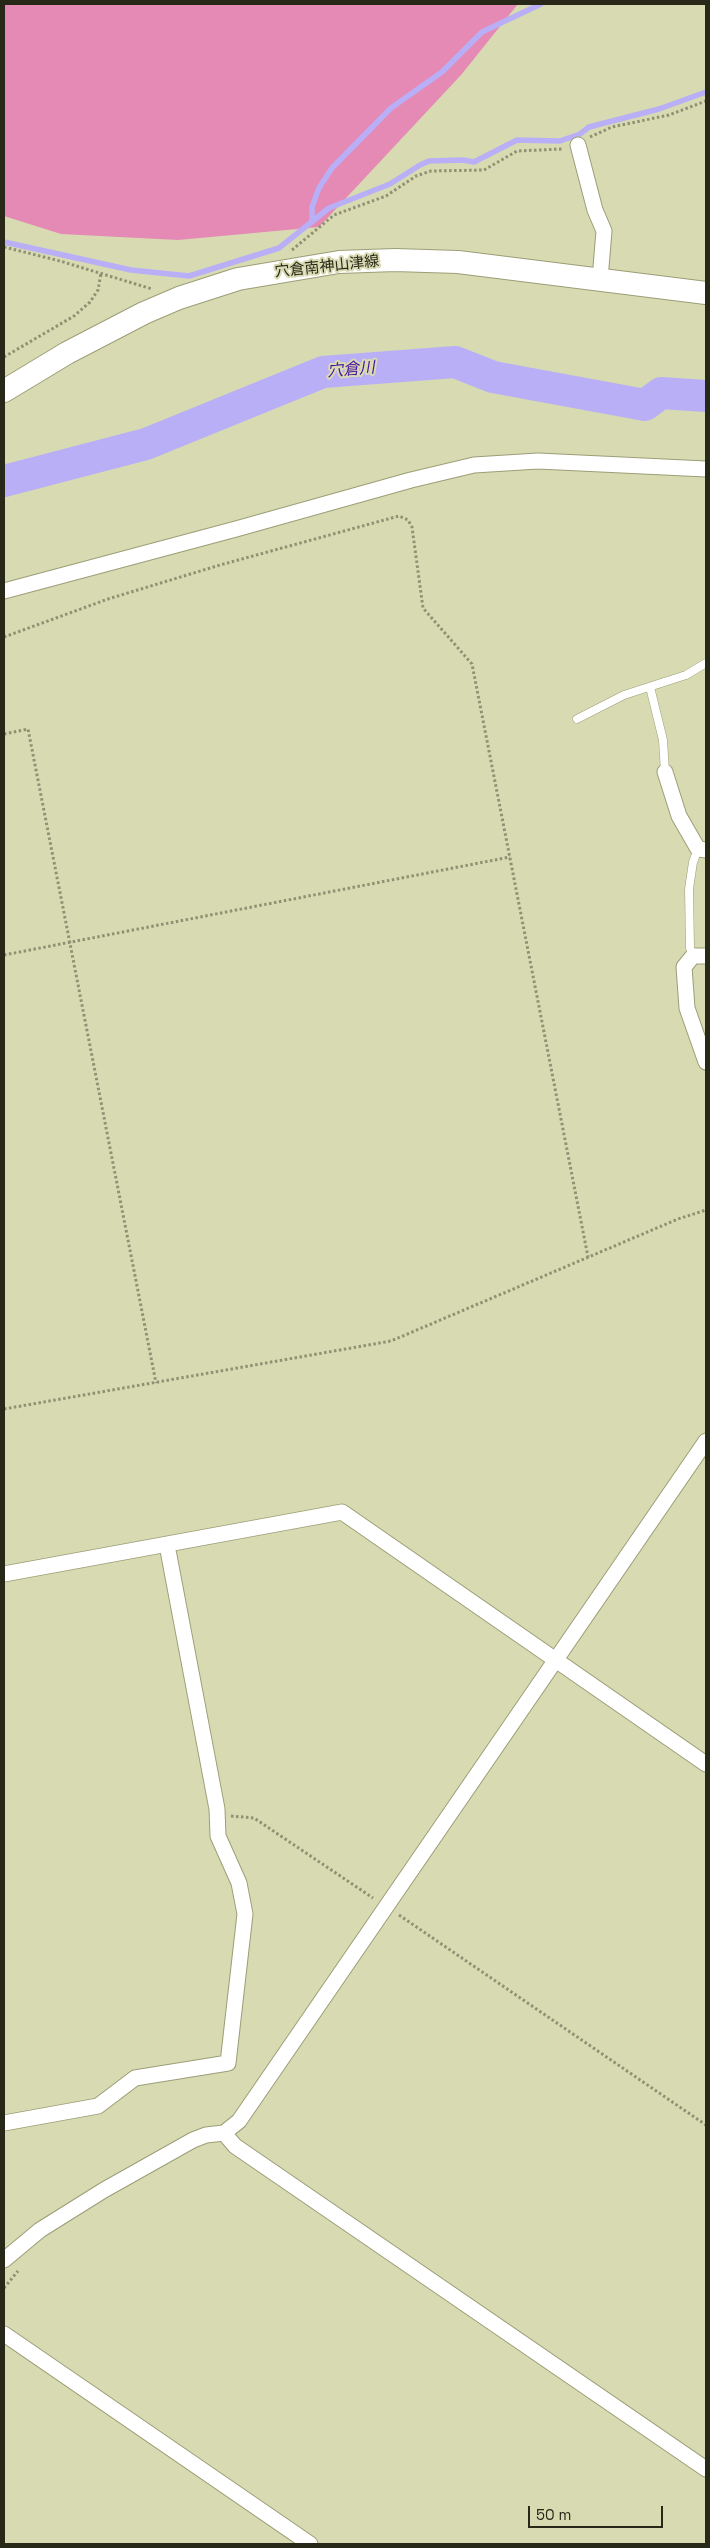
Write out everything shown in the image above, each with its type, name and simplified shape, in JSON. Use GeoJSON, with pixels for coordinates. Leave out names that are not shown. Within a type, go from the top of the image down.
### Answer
{"type":"FeatureCollection","features":[{"type":"Feature","properties":{"kind":"main road","name":"穴倉南神山津線"},"geometry":{"type":"LineString","coordinates":[[4,391],[67,353],[144,313],[179,298],[238,279],[339,262],[395,260],[468,263],[706,293]]}},
{"type":"Feature","properties":{"kind":"street"},"geometry":{"type":"LineString","coordinates":[[578,145],[595,210],[604,231],[600,279]]}},
{"type":"Feature","properties":{"kind":"street"},"geometry":{"type":"LineString","coordinates":[[4,591],[411,480],[474,465],[538,461],[706,469]]}},
{"type":"Feature","properties":{"kind":"street"},"geometry":{"type":"LineString","coordinates":[[665,772],[680,816],[702,850]]}},
{"type":"Feature","properties":{"kind":"street"},"geometry":{"type":"LineString","coordinates":[[700,956],[684,967],[687,1008],[706,1062]]}},
{"type":"Feature","properties":{"kind":"street"},"geometry":{"type":"LineString","coordinates":[[5,2257],[59,2218],[104,2190],[193,2140],[206,2135],[224,2133],[232,2129],[250,2107],[706,1441]]}},
{"type":"Feature","properties":{"kind":"street"},"geometry":{"type":"LineString","coordinates":[[4,1574],[342,1512],[706,1764]]}},
{"type":"Feature","properties":{"kind":"street"},"geometry":{"type":"LineString","coordinates":[[4,2123],[98,2106],[135,2078],[228,2063],[245,1914],[239,1883],[218,1836],[216,1809],[166,1545]]}},
{"type":"Feature","properties":{"kind":"street"},"geometry":{"type":"LineString","coordinates":[[224,2133],[235,2146],[706,2469]]}},
{"type":"Feature","properties":{"kind":"street"},"geometry":{"type":"LineString","coordinates":[[4,2334],[310,2544]]}},
{"type":"Feature","properties":{"kind":"lane"},"geometry":{"type":"LineString","coordinates":[[576,719],[624,695],[686,675],[706,663]]}},
{"type":"Feature","properties":{"kind":"lane"},"geometry":{"type":"LineString","coordinates":[[650,687],[663,740],[665,772]]}},
{"type":"Feature","properties":{"kind":"lane"},"geometry":{"type":"LineString","coordinates":[[700,956],[690,948],[689,889],[693,862],[702,850]]}},
{"type":"Feature","properties":{"kind":"path"},"geometry":{"type":"LineString","coordinates":[[278,271],[285,258],[297,245],[334,215],[386,196],[416,176],[431,170],[484,170],[517,151],[556,150],[578,145],[591,136],[612,128],[669,115],[706,101]]}},
{"type":"Feature","properties":{"kind":"path"},"geometry":{"type":"LineString","coordinates":[[4,247],[101,273],[179,298]]}},
{"type":"Feature","properties":{"kind":"path"},"geometry":{"type":"LineString","coordinates":[[4,357],[74,316],[90,302],[98,290],[101,273]]}},
{"type":"Feature","properties":{"kind":"path"},"geometry":{"type":"LineString","coordinates":[[4,637],[108,599],[220,565],[399,516],[408,520],[412,527],[423,608],[472,664],[588,1257]]}},
{"type":"Feature","properties":{"kind":"path"},"geometry":{"type":"LineString","coordinates":[[4,734],[28,729],[156,1383]]}},
{"type":"Feature","properties":{"kind":"path"},"geometry":{"type":"LineString","coordinates":[[4,955],[510,857]]}},
{"type":"Feature","properties":{"kind":"path"},"geometry":{"type":"LineString","coordinates":[[4,1409],[391,1341],[678,1219],[706,1210]]}},
{"type":"Feature","properties":{"kind":"path"},"geometry":{"type":"LineString","coordinates":[[216,1816],[242,1815],[254,1818],[706,2125]]}},
{"type":"Feature","properties":{"kind":"shaded area"},"geometry":{"type":"Polygon","coordinates":[[[4,4],[518,4],[461,75],[319,227],[178,240],[61,234],[4,216],[4,4]]]}},
{"type":"Feature","properties":{"kind":"waterway"},"geometry":{"type":"LineString","coordinates":[[312,222],[312,207],[319,188],[332,168],[391,108],[442,72],[482,32],[541,4]]}},
{"type":"Feature","properties":{"kind":"waterway"},"geometry":{"type":"LineString","coordinates":[[4,242],[131,270],[189,276],[279,248],[329,208],[390,184],[429,161],[463,160],[474,162],[517,140],[560,141],[580,134],[589,127],[659,109],[706,92]]}},
{"type":"Feature","properties":{"kind":"waterway","name":"穴倉川"},"geometry":{"type":"LineString","coordinates":[[4,481],[146,444],[323,372],[455,362],[493,377],[645,405],[661,393],[706,396]]}}]}
